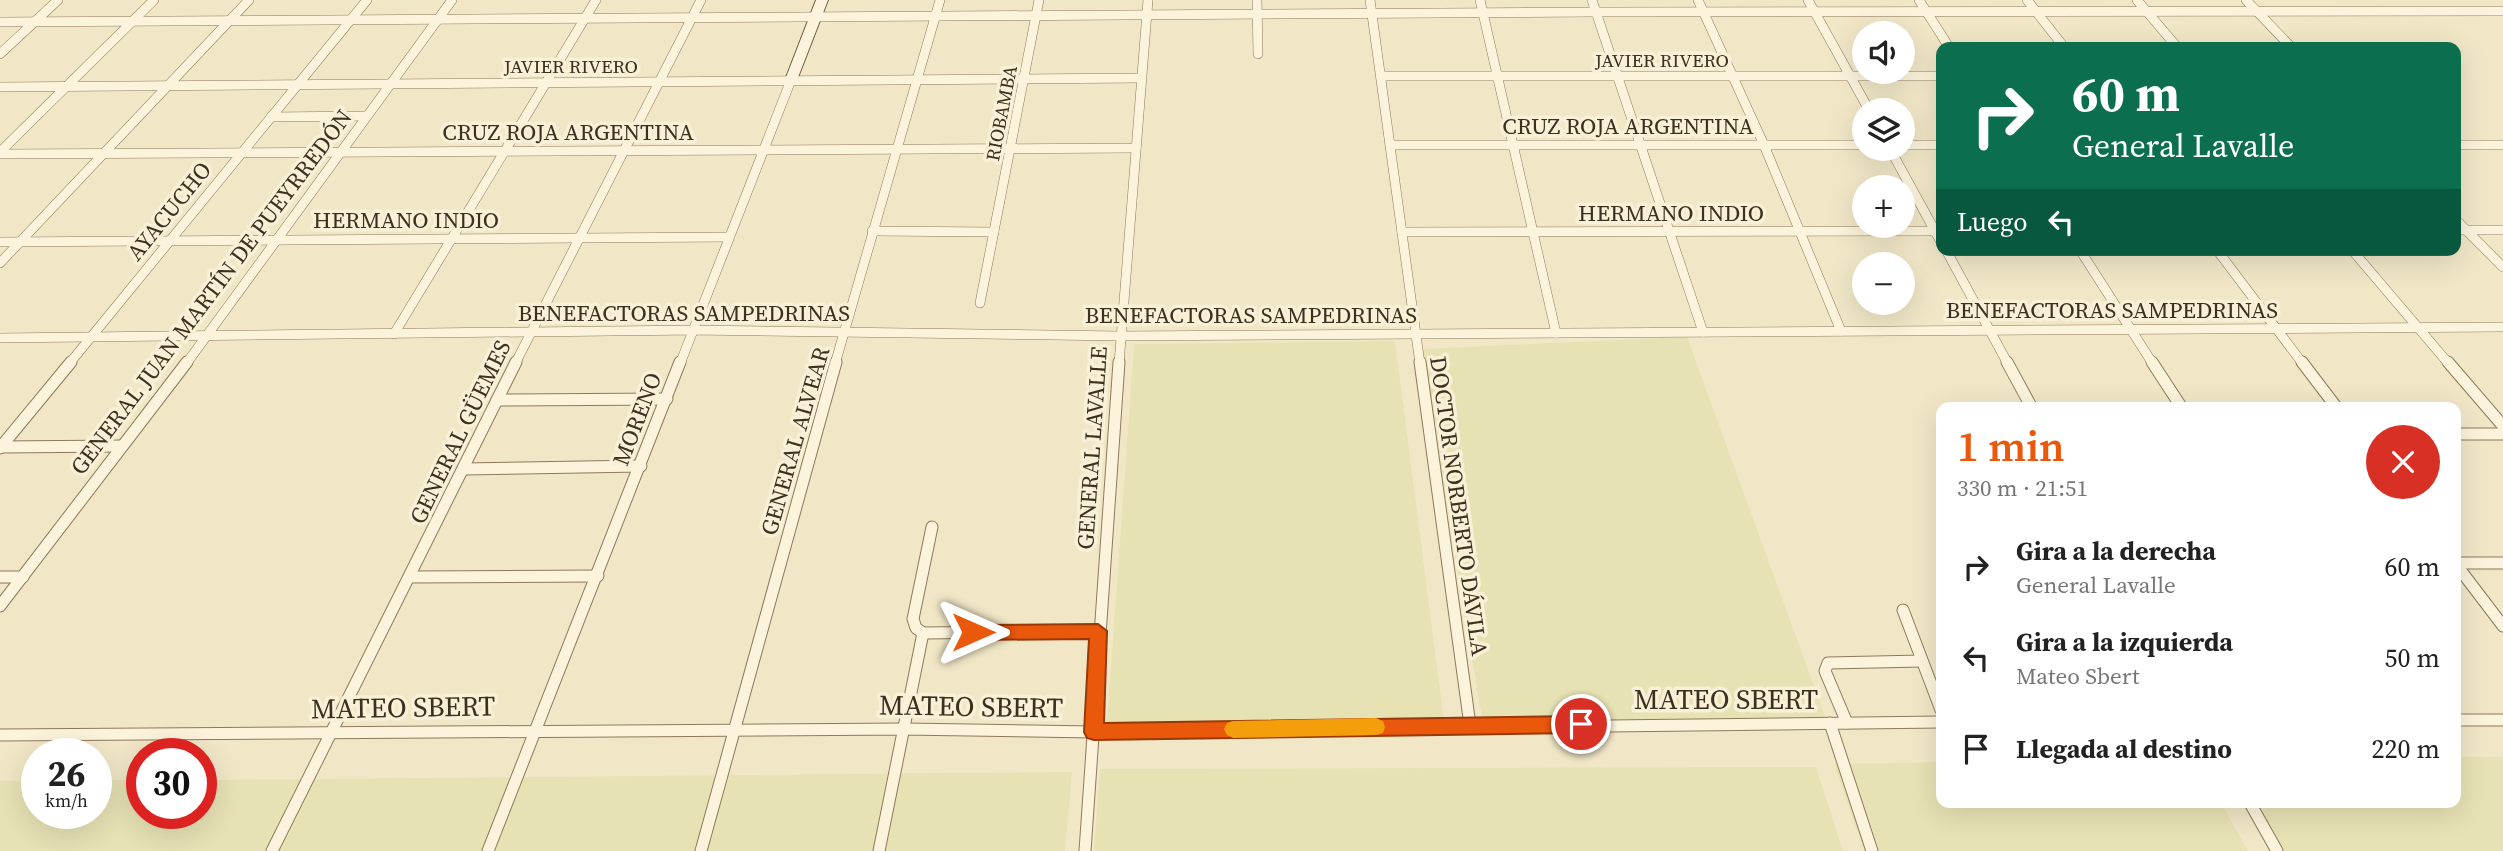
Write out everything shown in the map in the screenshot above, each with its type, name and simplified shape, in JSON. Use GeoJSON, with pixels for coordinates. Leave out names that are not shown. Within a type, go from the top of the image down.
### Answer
{"type":"FeatureCollection","features":[{"type":"Feature","properties":{"kind":"street"},"geometry":{"type":"LineString","coordinates":[[0,54],[58,0]]}},
{"type":"Feature","properties":{"kind":"street"},"geometry":{"type":"LineString","coordinates":[[0,153],[154,0]]}},
{"type":"Feature","properties":{"kind":"street"},"geometry":{"type":"LineString","coordinates":[[0,263],[249,0]]}},
{"type":"Feature","properties":{"kind":"street","name":"AYACUCHO"},"geometry":{"type":"LineString","coordinates":[[0,448],[367,0]]}},
{"type":"Feature","properties":{"kind":"street","name":"GENERAL JUAN MARTÍN DE PUEYRREDÓN"},"geometry":{"type":"LineString","coordinates":[[0,606],[207,336],[452,0]]}},
{"type":"Feature","properties":{"kind":"street"},"geometry":{"type":"LineString","coordinates":[[394,334],[596,0]]}},
{"type":"Feature","properties":{"kind":"street","name":"GENERAL GÜEMES"},"geometry":{"type":"LineString","coordinates":[[272,851],[334,733],[531,332],[701,0]]}},
{"type":"Feature","properties":{"kind":"street","name":"MORENO"},"geometry":{"type":"LineString","coordinates":[[488,851],[642,466],[822,0]]}},
{"type":"Feature","properties":{"kind":"street","name":"GENERAL ALVEAR"},"geometry":{"type":"LineString","coordinates":[[701,851],[872,231],[940,0]]}},
{"type":"Feature","properties":{"kind":"street","name":"RIOBAMBA"},"geometry":{"type":"LineString","coordinates":[[980,303],[1039,0]]}},
{"type":"Feature","properties":{"kind":"street","name":"GENERAL LAVALLE"},"geometry":{"type":"LineString","coordinates":[[1085,851],[1098,631],[1148,0]]}},
{"type":"Feature","properties":{"kind":"street"},"geometry":{"type":"LineString","coordinates":[[1257,0],[1258,54]]}},
{"type":"Feature","properties":{"kind":"street","name":"DOCTOR NORBERTO DÁVILA"},"geometry":{"type":"LineString","coordinates":[[1370,0],[1470,725]]}},
{"type":"Feature","properties":{"kind":"street"},"geometry":{"type":"LineString","coordinates":[[1480,0],[1556,332]]}},
{"type":"Feature","properties":{"kind":"street"},"geometry":{"type":"LineString","coordinates":[[1592,0],[1615,76],[1703,332]]}},
{"type":"Feature","properties":{"kind":"street"},"geometry":{"type":"LineString","coordinates":[[1698,0],[1763,145],[1841,331]]}},
{"type":"Feature","properties":{"kind":"street"},"geometry":{"type":"LineString","coordinates":[[1808,0],[1862,98]]}},
{"type":"Feature","properties":{"kind":"street"},"geometry":{"type":"LineString","coordinates":[[1919,0],[1946,42]]}},
{"type":"Feature","properties":{"kind":"street"},"geometry":{"type":"LineString","coordinates":[[2027,0],[2060,42]]}},
{"type":"Feature","properties":{"kind":"street"},"geometry":{"type":"LineString","coordinates":[[2137,0],[2173,42]]}},
{"type":"Feature","properties":{"kind":"street"},"geometry":{"type":"LineString","coordinates":[[2246,0],[2286,42]]}},
{"type":"Feature","properties":{"kind":"street"},"geometry":{"type":"LineString","coordinates":[[2467,0],[2479,11]]}},
{"type":"Feature","properties":{"kind":"street"},"geometry":{"type":"LineString","coordinates":[[0,22],[1596,12],[2037,14],[2503,11]]}},
{"type":"Feature","properties":{"kind":"street","name":"JAVIER RIVERO"},"geometry":{"type":"LineString","coordinates":[[1382,76],[1936,76]]}},
{"type":"Feature","properties":{"kind":"street","name":"JAVIER RIVERO"},"geometry":{"type":"LineString","coordinates":[[0,87],[1141,78]]}},
{"type":"Feature","properties":{"kind":"street"},"geometry":{"type":"LineString","coordinates":[[271,117],[366,116]]}},
{"type":"Feature","properties":{"kind":"street","name":"CRUZ ROJA ARGENTINA"},"geometry":{"type":"LineString","coordinates":[[1392,145],[1852,145]]}},
{"type":"Feature","properties":{"kind":"street"},"geometry":{"type":"LineString","coordinates":[[1915,145],[1936,145]]}},
{"type":"Feature","properties":{"kind":"street"},"geometry":{"type":"LineString","coordinates":[[2461,145],[2503,145]]}},
{"type":"Feature","properties":{"kind":"street","name":"CRUZ ROJA ARGENTINA"},"geometry":{"type":"LineString","coordinates":[[0,153],[339,154],[1136,148]]}},
{"type":"Feature","properties":{"kind":"street"},"geometry":{"type":"LineString","coordinates":[[1897,161],[1936,229]]}},
{"type":"Feature","properties":{"kind":"street"},"geometry":{"type":"LineString","coordinates":[[2461,230],[2503,230]]}},
{"type":"Feature","properties":{"kind":"street"},"geometry":{"type":"LineString","coordinates":[[872,231],[994,232]]}},
{"type":"Feature","properties":{"kind":"street"},"geometry":{"type":"LineString","coordinates":[[2461,231],[2503,267]]}},
{"type":"Feature","properties":{"kind":"street","name":"HERMANO INDIO"},"geometry":{"type":"LineString","coordinates":[[1402,232],[1936,232]]}},
{"type":"Feature","properties":{"kind":"street","name":"HERMANO INDIO"},"geometry":{"type":"LineString","coordinates":[[0,242],[729,237]]}},
{"type":"Feature","properties":{"kind":"street"},"geometry":{"type":"LineString","coordinates":[[1948,256],[2029,402]]}},
{"type":"Feature","properties":{"kind":"street"},"geometry":{"type":"LineString","coordinates":[[2084,256],[2178,402]]}},
{"type":"Feature","properties":{"kind":"street"},"geometry":{"type":"LineString","coordinates":[[2222,256],[2332,402]]}},
{"type":"Feature","properties":{"kind":"street"},"geometry":{"type":"LineString","coordinates":[[2357,256],[2503,426]]}},
{"type":"Feature","properties":{"kind":"street","name":"BENEFACTORAS SAMPEDRINAS"},"geometry":{"type":"LineString","coordinates":[[0,338],[694,330],[1120,336],[2503,327]]}},
{"type":"Feature","properties":{"kind":"street"},"geometry":{"type":"LineString","coordinates":[[497,400],[667,398]]}},
{"type":"Feature","properties":{"kind":"street"},"geometry":{"type":"LineString","coordinates":[[2461,434],[2503,434]]}},
{"type":"Feature","properties":{"kind":"street"},"geometry":{"type":"LineString","coordinates":[[0,448],[122,446]]}},
{"type":"Feature","properties":{"kind":"street"},"geometry":{"type":"LineString","coordinates":[[463,469],[642,466]]}},
{"type":"Feature","properties":{"kind":"street"},"geometry":{"type":"LineString","coordinates":[[932,527],[913,619],[916,628],[923,633],[1098,631]]}},
{"type":"Feature","properties":{"kind":"street"},"geometry":{"type":"LineString","coordinates":[[2461,563],[2503,563]]}},
{"type":"Feature","properties":{"kind":"street"},"geometry":{"type":"LineString","coordinates":[[2461,571],[2503,626]]}},
{"type":"Feature","properties":{"kind":"street"},"geometry":{"type":"LineString","coordinates":[[410,577],[598,576]]}},
{"type":"Feature","properties":{"kind":"street"},"geometry":{"type":"LineString","coordinates":[[0,577],[23,577]]}},
{"type":"Feature","properties":{"kind":"street"},"geometry":{"type":"LineString","coordinates":[[1903,610],[1936,697]]}},
{"type":"Feature","properties":{"kind":"street"},"geometry":{"type":"LineString","coordinates":[[879,851],[923,633]]}},
{"type":"Feature","properties":{"kind":"street"},"geometry":{"type":"LineString","coordinates":[[1847,723],[1825,671],[1828,663],[1922,661]]}},
{"type":"Feature","properties":{"kind":"street"},"geometry":{"type":"LineString","coordinates":[[2461,720],[2503,720]]}},
{"type":"Feature","properties":{"kind":"street","name":"MATEO SBERT"},"geometry":{"type":"LineString","coordinates":[[0,735],[537,730],[904,729],[1094,732],[1470,725],[1936,722]]}},
{"type":"Feature","properties":{"kind":"street"},"geometry":{"type":"LineString","coordinates":[[1830,723],[1872,851]]}},
{"type":"Feature","properties":{"kind":"street"},"geometry":{"type":"LineString","coordinates":[[2253,808],[2277,851]]}},
{"type":"Feature","properties":{"kind":"shaded area"},"geometry":{"type":"Polygon","coordinates":[[[1687,337],[1826,719],[1483,724],[1421,349],[1687,337]]]}},
{"type":"Feature","properties":{"kind":"shaded area"},"geometry":{"type":"Polygon","coordinates":[[[1395,341],[1445,729],[1107,723],[1134,344],[1395,341]]]}},
{"type":"Feature","properties":{"kind":"shaded area"},"geometry":{"type":"Polygon","coordinates":[[[2461,757],[2503,757],[2503,851],[2269,851],[2245,808],[2461,808],[2461,757]]]}},
{"type":"Feature","properties":{"kind":"shaded area"},"geometry":{"type":"Polygon","coordinates":[[[1936,762],[1936,808],[2224,808],[2248,851],[1864,851],[1834,764],[1936,762]]]}},
{"type":"Feature","properties":{"kind":"shaded area"},"geometry":{"type":"Polygon","coordinates":[[[1816,767],[1843,851],[1094,851],[1100,769],[1816,767]]]}},
{"type":"Feature","properties":{"kind":"shaded area"},"geometry":{"type":"Polygon","coordinates":[[[1072,772],[1065,851],[0,851],[0,781],[21,781],[21,829],[112,829],[112,780],[126,780],[126,829],[217,829],[217,780],[1072,772]]]}},
{"type":"Feature","properties":{"kind":"slow traffic"},"geometry":{"type":"LineString","coordinates":[[1233,729],[1376,727]]}},
{"type":"Feature","properties":{"kind":"route"},"geometry":{"type":"LineString","coordinates":[[973,632],[1098,631],[1094,732],[1581,724]]}}]}
